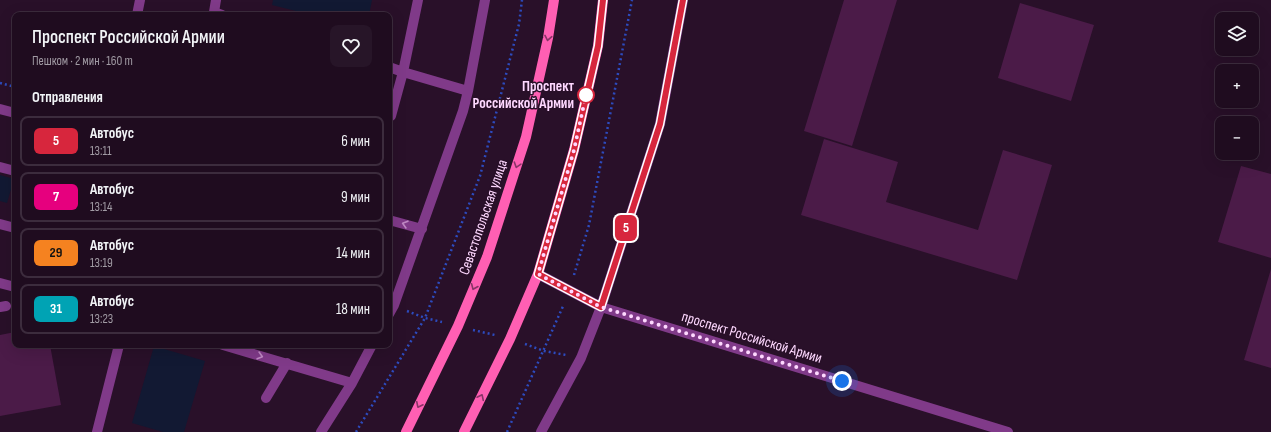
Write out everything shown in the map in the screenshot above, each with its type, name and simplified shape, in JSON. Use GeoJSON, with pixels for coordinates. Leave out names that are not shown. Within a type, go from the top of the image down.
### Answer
{"type":"FeatureCollection","features":[{"type":"Feature","properties":{"kind":"main road","name":"Севастопольская улица"},"geometry":{"type":"LineString","coordinates":[[406,432],[458,326],[487,257],[526,137],[548,38],[554,0]]}},
{"type":"Feature","properties":{"kind":"main road"},"geometry":{"type":"LineString","coordinates":[[464,432],[510,339],[538,274],[574,150],[598,46],[603,0]]}},
{"type":"Feature","properties":{"kind":"street"},"geometry":{"type":"LineString","coordinates":[[138,12],[140,0]]}},
{"type":"Feature","properties":{"kind":"street"},"geometry":{"type":"LineString","coordinates":[[214,12],[216,0]]}},
{"type":"Feature","properties":{"kind":"street"},"geometry":{"type":"LineString","coordinates":[[392,112],[403,72],[418,0]]}},
{"type":"Feature","properties":{"kind":"street"},"geometry":{"type":"LineString","coordinates":[[392,304],[422,229],[463,111],[485,0]]}},
{"type":"Feature","properties":{"kind":"street"},"geometry":{"type":"LineString","coordinates":[[541,432],[581,358],[601,307],[660,124],[682,0]]}},
{"type":"Feature","properties":{"kind":"street"},"geometry":{"type":"LineString","coordinates":[[392,68],[468,90]]}},
{"type":"Feature","properties":{"kind":"street"},"geometry":{"type":"LineString","coordinates":[[0,109],[12,113]]}},
{"type":"Feature","properties":{"kind":"street"},"geometry":{"type":"LineString","coordinates":[[0,167],[12,170]]}},
{"type":"Feature","properties":{"kind":"street"},"geometry":{"type":"LineString","coordinates":[[392,221],[422,229]]}},
{"type":"Feature","properties":{"kind":"street"},"geometry":{"type":"LineString","coordinates":[[0,224],[12,227]]}},
{"type":"Feature","properties":{"kind":"street","name":"проспект Российской Армии"},"geometry":{"type":"LineString","coordinates":[[538,274],[601,307],[1008,432]]}},
{"type":"Feature","properties":{"kind":"street"},"geometry":{"type":"LineString","coordinates":[[0,283],[12,286]]}},
{"type":"Feature","properties":{"kind":"street"},"geometry":{"type":"LineString","coordinates":[[97,432],[118,348]]}},
{"type":"Feature","properties":{"kind":"street"},"geometry":{"type":"LineString","coordinates":[[234,348],[352,383]]}},
{"type":"Feature","properties":{"kind":"street"},"geometry":{"type":"LineString","coordinates":[[321,432],[352,383],[370,348]]}},
{"type":"Feature","properties":{"kind":"street"},"geometry":{"type":"LineString","coordinates":[[266,398],[287,363]]}},
{"type":"Feature","properties":{"kind":"path"},"geometry":{"type":"LineString","coordinates":[[356,432],[424,318],[480,176],[519,24],[522,0]]}},
{"type":"Feature","properties":{"kind":"path"},"geometry":{"type":"LineString","coordinates":[[507,432],[570,290],[589,225],[632,0]]}},
{"type":"Feature","properties":{"kind":"path"},"geometry":{"type":"LineString","coordinates":[[0,83],[12,86]]}},
{"type":"Feature","properties":{"kind":"path"},"geometry":{"type":"LineString","coordinates":[[392,304],[424,318],[510,339],[544,351],[581,358]]}},
{"type":"Feature","properties":{"kind":"shaded area"},"geometry":{"type":"Polygon","coordinates":[[[273,0],[372,0],[370,12],[300,12],[272,5],[273,0]]]}},
{"type":"Feature","properties":{"kind":"shaded area"},"geometry":{"type":"Polygon","coordinates":[[[0,175],[12,178],[12,186],[7,203],[0,201],[0,175]]]}},
{"type":"Feature","properties":{"kind":"shaded area"},"geometry":{"type":"Polygon","coordinates":[[[153,348],[161,348],[205,361],[184,432],[163,432],[132,423],[153,348]]]}},
{"type":"Feature","properties":{"kind":"building"},"geometry":{"type":"Polygon","coordinates":[[[844,0],[897,0],[852,146],[804,131],[844,0]]]}},
{"type":"Feature","properties":{"kind":"building"},"geometry":{"type":"Polygon","coordinates":[[[1020,3],[1094,25],[1071,101],[998,78],[1020,3]]]}},
{"type":"Feature","properties":{"kind":"building"},"geometry":{"type":"Polygon","coordinates":[[[824,139],[898,162],[886,202],[978,230],[1003,150],[1052,165],[1017,280],[801,215],[824,139]]]}},
{"type":"Feature","properties":{"kind":"building"},"geometry":{"type":"Polygon","coordinates":[[[1241,166],[1271,174],[1271,258],[1218,242],[1241,166]]]}},
{"type":"Feature","properties":{"kind":"building"},"geometry":{"type":"Polygon","coordinates":[[[1271,269],[1271,368],[1244,360],[1271,269]]]}},
{"type":"Feature","properties":{"kind":"building"},"geometry":{"type":"Polygon","coordinates":[[[12,333],[12,348],[51,348],[61,405],[0,416],[0,335],[12,333]]]}},
{"type":"Feature","properties":{"kind":"bus line","name":"5"},"geometry":{"type":"LineString","coordinates":[[603,0],[598,46],[574,150],[538,274],[601,307],[660,124],[683,0]]}},
{"type":"Feature","properties":{"kind":"place","name":"Проспект Российской Армии"},"geometry":{"type":"Point","coordinates":[586,95]}},
{"type":"Feature","properties":{"kind":"route"},"geometry":{"type":"LineString","coordinates":[[586,95],[574,150],[538,274],[601,307],[842,381]]}}]}
